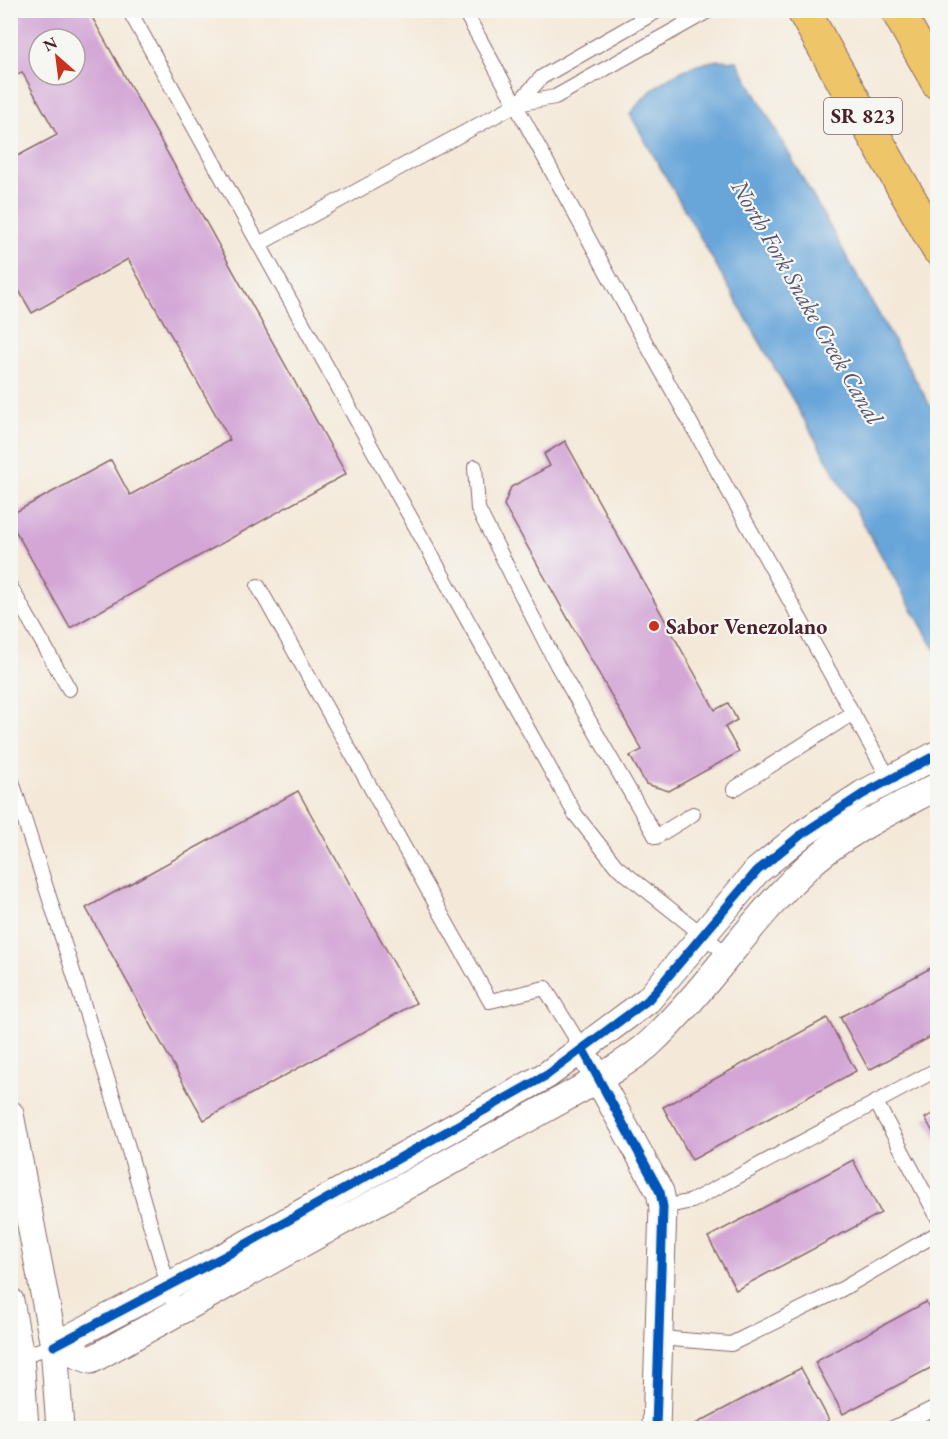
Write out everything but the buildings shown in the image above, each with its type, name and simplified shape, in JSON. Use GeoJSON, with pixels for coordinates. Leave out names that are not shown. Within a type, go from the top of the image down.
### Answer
{"type":"FeatureCollection","features":[{"type":"Feature","properties":{"kind":"highway","name":"SR 823"},"geometry":{"type":"LineString","coordinates":[[803,10],[938,249]]}},
{"type":"Feature","properties":{"kind":"highway"},"geometry":{"type":"LineString","coordinates":[[897,10],[938,83]]}},
{"type":"Feature","properties":{"kind":"street"},"geometry":{"type":"LineString","coordinates":[[54,1346],[169,1285],[547,1075],[648,1000],[757,871],[802,834],[890,780],[938,754]]}},
{"type":"Feature","properties":{"kind":"street"},"geometry":{"type":"LineString","coordinates":[[54,1346],[91,1360],[599,1079],[646,1047],[688,1004],[728,955],[807,867],[857,831],[938,786]]}},
{"type":"Feature","properties":{"kind":"street"},"geometry":{"type":"LineString","coordinates":[[583,1050],[660,1192],[663,1207],[656,1428]]}},
{"type":"Feature","properties":{"kind":"street"},"geometry":{"type":"LineString","coordinates":[[10,1114],[54,1346],[60,1428]]}},
{"type":"Feature","properties":{"kind":"street"},"geometry":{"type":"LineString","coordinates":[[10,1301],[20,1356],[25,1428]]}},
{"type":"Feature","properties":{"kind":"lane"},"geometry":{"type":"LineString","coordinates":[[129,10],[575,814],[616,866],[728,955]]}},
{"type":"Feature","properties":{"kind":"lane"},"geometry":{"type":"LineString","coordinates":[[465,10],[623,302],[890,780]]}},
{"type":"Feature","properties":{"kind":"lane"},"geometry":{"type":"LineString","coordinates":[[517,104],[542,77],[659,10]]}},
{"type":"Feature","properties":{"kind":"lane"},"geometry":{"type":"LineString","coordinates":[[259,244],[517,104],[555,97],[710,10]]}},
{"type":"Feature","properties":{"kind":"lane"},"geometry":{"type":"LineString","coordinates":[[475,467],[478,509],[557,665],[656,837],[693,814]]}},
{"type":"Feature","properties":{"kind":"lane"},"geometry":{"type":"LineString","coordinates":[[10,586],[69,689]]}},
{"type":"Feature","properties":{"kind":"lane"},"geometry":{"type":"LineString","coordinates":[[258,586],[490,1001],[545,988],[583,1050]]}},
{"type":"Feature","properties":{"kind":"lane"},"geometry":{"type":"LineString","coordinates":[[734,789],[853,713]]}},
{"type":"Feature","properties":{"kind":"lane"},"geometry":{"type":"LineString","coordinates":[[10,775],[106,1073],[176,1313]]}},
{"type":"Feature","properties":{"kind":"lane"},"geometry":{"type":"LineString","coordinates":[[663,1207],[692,1201],[938,1070]]}},
{"type":"Feature","properties":{"kind":"lane"},"geometry":{"type":"LineString","coordinates":[[876,1102],[938,1218]]}},
{"type":"Feature","properties":{"kind":"lane"},"geometry":{"type":"LineString","coordinates":[[660,1338],[731,1344],[842,1289],[938,1233]]}},
{"type":"Feature","properties":{"kind":"lane"},"geometry":{"type":"LineString","coordinates":[[20,1356],[54,1346]]}},
{"type":"Feature","properties":{"kind":"lane"},"geometry":{"type":"LineString","coordinates":[[893,1428],[938,1406]]}},
{"type":"Feature","properties":{"kind":"water","name":"North Fork Snake Creek Canal"},"geometry":{"type":"Polygon","coordinates":[[[718,60],[737,61],[937,418],[937,653],[630,114],[648,93],[668,78],[691,67],[718,60]]]}},
{"type":"Feature","properties":{"kind":"cycle path"},"geometry":{"type":"LineString","coordinates":[[54,1346],[225,1256],[547,1075],[648,1000],[757,871],[802,834],[863,794],[938,754]]}},
{"type":"Feature","properties":{"kind":"cycle path"},"geometry":{"type":"LineString","coordinates":[[583,1050],[660,1192],[663,1207],[656,1428]]}},
{"type":"Feature","properties":{"kind":"place","name":"Sabor Venezolano"},"geometry":{"type":"Point","coordinates":[654,626]}}]}
